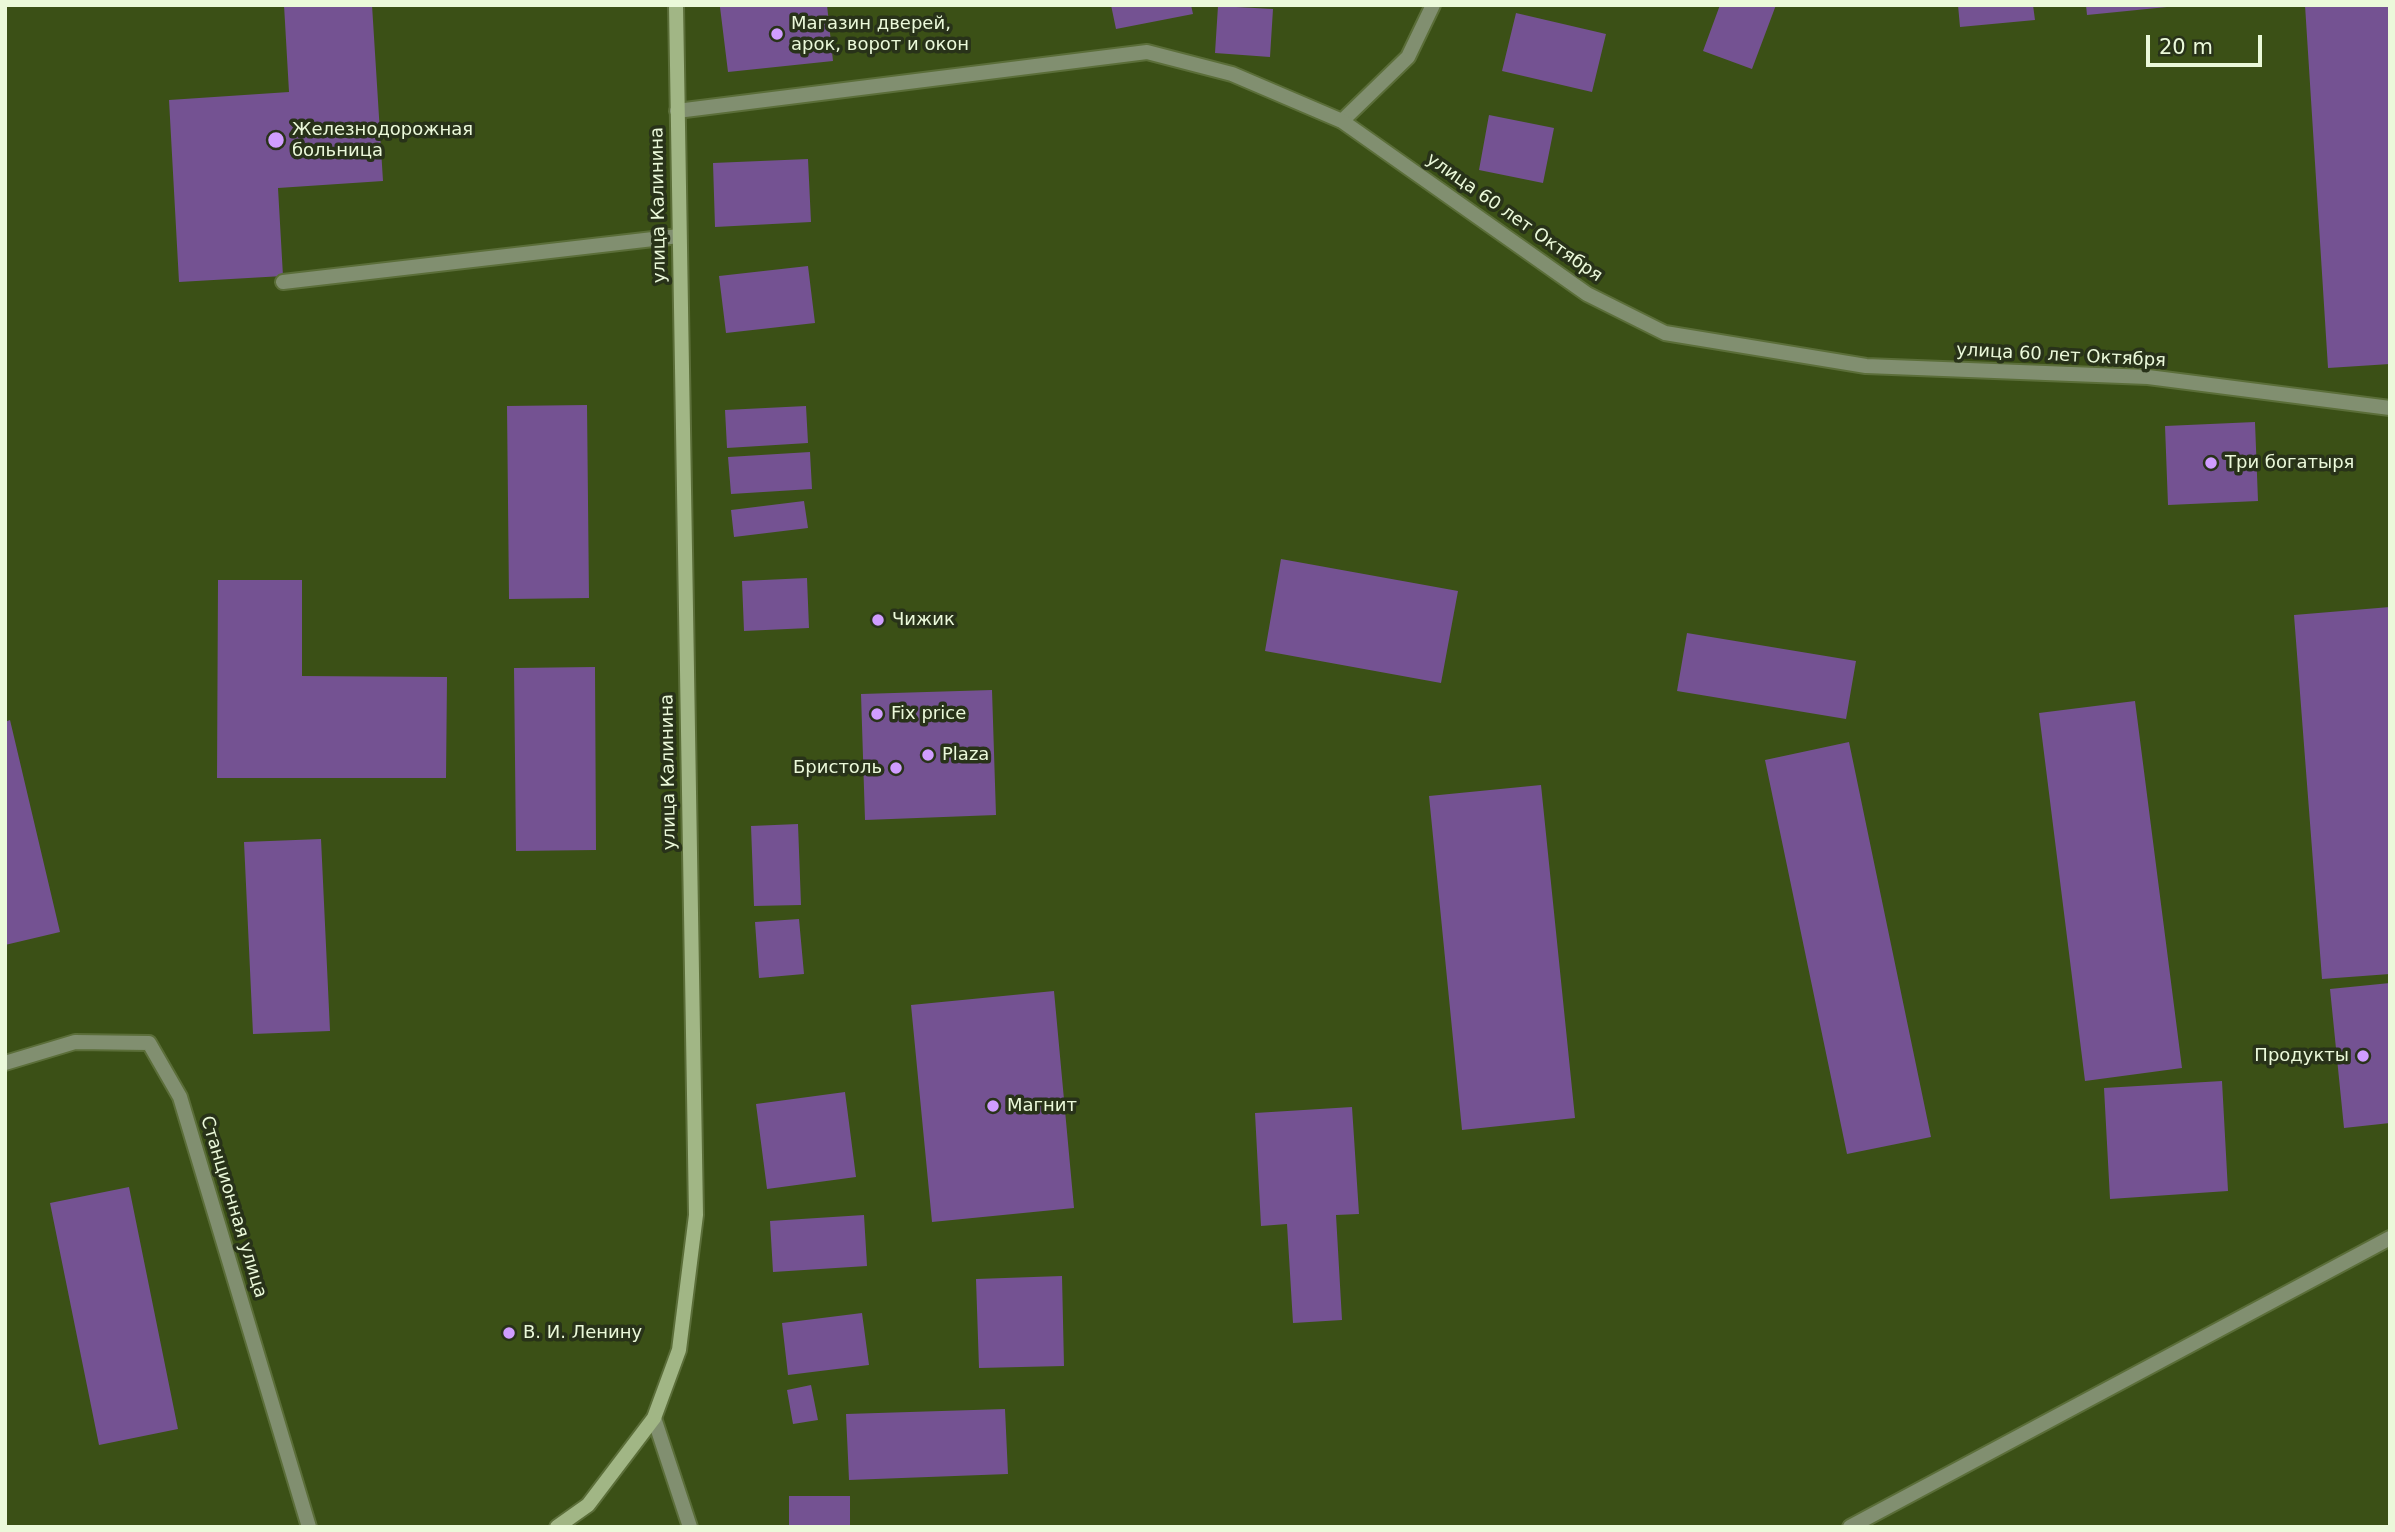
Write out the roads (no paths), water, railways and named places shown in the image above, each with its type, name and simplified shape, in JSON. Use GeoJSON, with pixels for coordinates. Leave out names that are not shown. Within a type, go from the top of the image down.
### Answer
{"type":"FeatureCollection","features":[{"type":"Feature","properties":{"kind":"main road","name":"улица Калинина"},"geometry":{"type":"LineString","coordinates":[[557,1527],[588,1505],[654,1418],[679,1350],[696,1215],[676,5]]}},
{"type":"Feature","properties":{"kind":"street"},"geometry":{"type":"LineString","coordinates":[[1342,121],[1408,57],[1433,5]]}},
{"type":"Feature","properties":{"kind":"street","name":"улица 60 лет Октября"},"geometry":{"type":"LineString","coordinates":[[677,111],[1147,52],[1232,74],[1342,121],[1587,294],[1665,332],[1866,366],[2148,377],[2390,408]]}},
{"type":"Feature","properties":{"kind":"street"},"geometry":{"type":"LineString","coordinates":[[283,282],[679,236]]}},
{"type":"Feature","properties":{"kind":"street","name":"Станционная улица"},"geometry":{"type":"LineString","coordinates":[[5,1063],[75,1042],[149,1044],[180,1097],[309,1527]]}},
{"type":"Feature","properties":{"kind":"street"},"geometry":{"type":"LineString","coordinates":[[1850,1527],[2390,1238]]}},
{"type":"Feature","properties":{"kind":"street"},"geometry":{"type":"LineString","coordinates":[[654,1418],[690,1527]]}},
{"type":"Feature","properties":{"kind":"place","name":"Магазин дверей, арок, ворот и окон"},"geometry":{"type":"Point","coordinates":[777,34]}},
{"type":"Feature","properties":{"kind":"place","name":"Железнодорожная больница"},"geometry":{"type":"Point","coordinates":[276,140]}},
{"type":"Feature","properties":{"kind":"place","name":"Три богатыря"},"geometry":{"type":"Point","coordinates":[2211,463]}},
{"type":"Feature","properties":{"kind":"place","name":"Чижик"},"geometry":{"type":"Point","coordinates":[878,620]}},
{"type":"Feature","properties":{"kind":"place","name":"Fix price"},"geometry":{"type":"Point","coordinates":[877,714]}},
{"type":"Feature","properties":{"kind":"place","name":"Plaza"},"geometry":{"type":"Point","coordinates":[928,755]}},
{"type":"Feature","properties":{"kind":"place","name":"Бристоль"},"geometry":{"type":"Point","coordinates":[896,768]}},
{"type":"Feature","properties":{"kind":"place","name":"Продукты"},"geometry":{"type":"Point","coordinates":[2363,1056]}},
{"type":"Feature","properties":{"kind":"place","name":"Магнит"},"geometry":{"type":"Point","coordinates":[993,1106]}},
{"type":"Feature","properties":{"kind":"place","name":"В. И. Ленину"},"geometry":{"type":"Point","coordinates":[509,1333]}}]}
